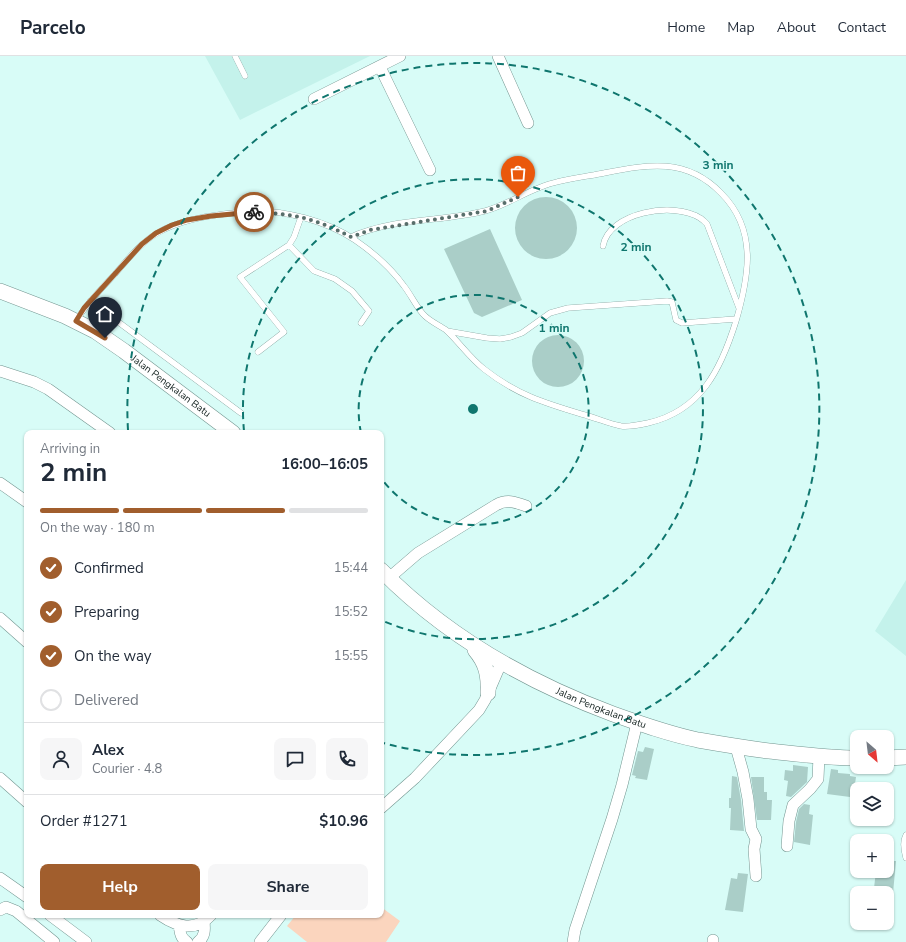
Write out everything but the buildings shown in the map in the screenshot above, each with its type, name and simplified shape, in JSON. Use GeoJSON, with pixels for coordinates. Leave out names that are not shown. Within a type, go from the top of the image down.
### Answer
{"type":"FeatureCollection","features":[{"type":"Feature","properties":{"kind":"main road","name":"Jalan Pengkalan Batu"},"geometry":{"type":"LineString","coordinates":[[0,291],[65,316],[95,331],[229,430]]}},
{"type":"Feature","properties":{"kind":"main road","name":"Jalan Pengkalan Batu"},"geometry":{"type":"LineString","coordinates":[[385,574],[427,613],[466,641],[501,663],[582,703],[637,723],[697,739],[736,747],[819,756],[850,758]]}},
{"type":"Feature","properties":{"kind":"main road"},"geometry":{"type":"LineString","coordinates":[[466,641],[486,667],[489,682],[488,693]]}},
{"type":"Feature","properties":{"kind":"main road"},"geometry":{"type":"LineString","coordinates":[[894,758],[906,757]]}},
{"type":"Feature","properties":{"kind":"street"},"geometry":{"type":"LineString","coordinates":[[314,99],[400,56]]}},
{"type":"Feature","properties":{"kind":"street"},"geometry":{"type":"LineString","coordinates":[[498,56],[528,123]]}},
{"type":"Feature","properties":{"kind":"street"},"geometry":{"type":"LineString","coordinates":[[380,67],[430,170]]}},
{"type":"Feature","properties":{"kind":"street"},"geometry":{"type":"LineString","coordinates":[[0,371],[34,382],[48,389],[106,430]]}},
{"type":"Feature","properties":{"kind":"street"},"geometry":{"type":"LineString","coordinates":[[0,483],[24,500]]}},
{"type":"Feature","properties":{"kind":"street"},"geometry":{"type":"LineString","coordinates":[[385,574],[496,505],[508,501],[526,506]]}},
{"type":"Feature","properties":{"kind":"street"},"geometry":{"type":"LineString","coordinates":[[0,618],[24,639]]}},
{"type":"Feature","properties":{"kind":"street"},"geometry":{"type":"LineString","coordinates":[[384,805],[415,778],[479,710],[501,663]]}},
{"type":"Feature","properties":{"kind":"street"},"geometry":{"type":"LineString","coordinates":[[573,942],[575,930],[620,792],[637,723]]}},
{"type":"Feature","properties":{"kind":"street"},"geometry":{"type":"LineString","coordinates":[[736,747],[748,799],[751,829],[756,839],[754,850],[756,876]]}},
{"type":"Feature","properties":{"kind":"street"},"geometry":{"type":"LineString","coordinates":[[787,846],[789,822],[793,805],[818,778],[819,756]]}},
{"type":"Feature","properties":{"kind":"street"},"geometry":{"type":"LineString","coordinates":[[0,778],[24,799]]}},
{"type":"Feature","properties":{"kind":"street"},"geometry":{"type":"LineString","coordinates":[[0,878],[24,895]]}},
{"type":"Feature","properties":{"kind":"street"},"geometry":{"type":"LineString","coordinates":[[0,910],[6,907],[16,911],[24,918]]}},
{"type":"Feature","properties":{"kind":"street"},"geometry":{"type":"LineString","coordinates":[[25,918],[54,942]]}},
{"type":"Feature","properties":{"kind":"street"},"geometry":{"type":"LineString","coordinates":[[54,918],[86,942]]}},
{"type":"Feature","properties":{"kind":"street"},"geometry":{"type":"LineString","coordinates":[[164,918],[171,923],[184,926],[194,926],[207,918]]}},
{"type":"Feature","properties":{"kind":"street"},"geometry":{"type":"LineString","coordinates":[[198,942],[202,939],[205,931],[207,918]]}},
{"type":"Feature","properties":{"kind":"street"},"geometry":{"type":"LineString","coordinates":[[260,942],[279,918]]}},
{"type":"Feature","properties":{"kind":"street"},"geometry":{"type":"LineString","coordinates":[[179,925],[180,933],[187,942]]}},
{"type":"Feature","properties":{"kind":"lane"},"geometry":{"type":"LineString","coordinates":[[235,56],[245,76]]}},
{"type":"Feature","properties":{"kind":"lane"},"geometry":{"type":"LineString","coordinates":[[76,321],[90,301],[142,244],[156,233],[172,225],[199,218],[251,211],[301,217],[320,223],[351,237],[373,254],[391,270],[425,316],[446,331],[482,368],[500,380],[521,393],[540,402],[621,426],[637,426],[661,420],[677,413],[700,395],[723,358],[739,308],[747,274],[748,253],[744,231],[736,212],[725,196],[697,173],[676,167],[656,165],[611,171],[554,182],[537,188],[487,211],[370,230],[351,237]]}},
{"type":"Feature","properties":{"kind":"lane"},"geometry":{"type":"LineString","coordinates":[[603,246],[605,238],[612,230],[622,222],[634,216],[650,212],[669,210],[686,212],[700,218],[707,224],[739,308]]}},
{"type":"Feature","properties":{"kind":"lane"},"geometry":{"type":"LineString","coordinates":[[258,352],[284,332],[240,277],[289,245],[294,237],[301,217]]}},
{"type":"Feature","properties":{"kind":"lane"},"geometry":{"type":"LineString","coordinates":[[289,245],[314,271],[335,279],[352,291],[369,311],[361,323]]}},
{"type":"Feature","properties":{"kind":"lane"},"geometry":{"type":"LineString","coordinates":[[90,301],[241,413]]}},
{"type":"Feature","properties":{"kind":"lane"},"geometry":{"type":"LineString","coordinates":[[446,331],[500,339],[522,333],[550,313],[568,308],[667,301],[672,302],[676,320],[682,323],[736,318]]}},
{"type":"Feature","properties":{"kind":"lane"},"geometry":{"type":"LineString","coordinates":[[906,835],[904,837],[904,848],[906,858]]}},
{"type":"Feature","properties":{"kind":"shaded area"},"geometry":{"type":"Polygon","coordinates":[[[205,56],[370,56],[240,120],[205,56]]]}},
{"type":"Feature","properties":{"kind":"shaded area"},"geometry":{"type":"Polygon","coordinates":[[[906,580],[906,656],[875,631],[906,580]]]}},
{"type":"Feature","properties":{"kind":"shaded area"},"geometry":{"type":"Polygon","coordinates":[[[384,909],[400,921],[386,942],[307,942],[287,926],[294,918],[384,918],[384,909]]]}},
{"type":"Feature","properties":{"kind":"way so far"},"geometry":{"type":"LineString","coordinates":[[254,212],[293,215],[320,223],[351,237],[370,230],[487,211],[518,197]]}},
{"type":"Feature","properties":{"kind":"route"},"geometry":{"type":"LineString","coordinates":[[105,338],[76,321],[84,308],[142,244],[156,233],[187,220],[251,211],[254,212]]}}]}
